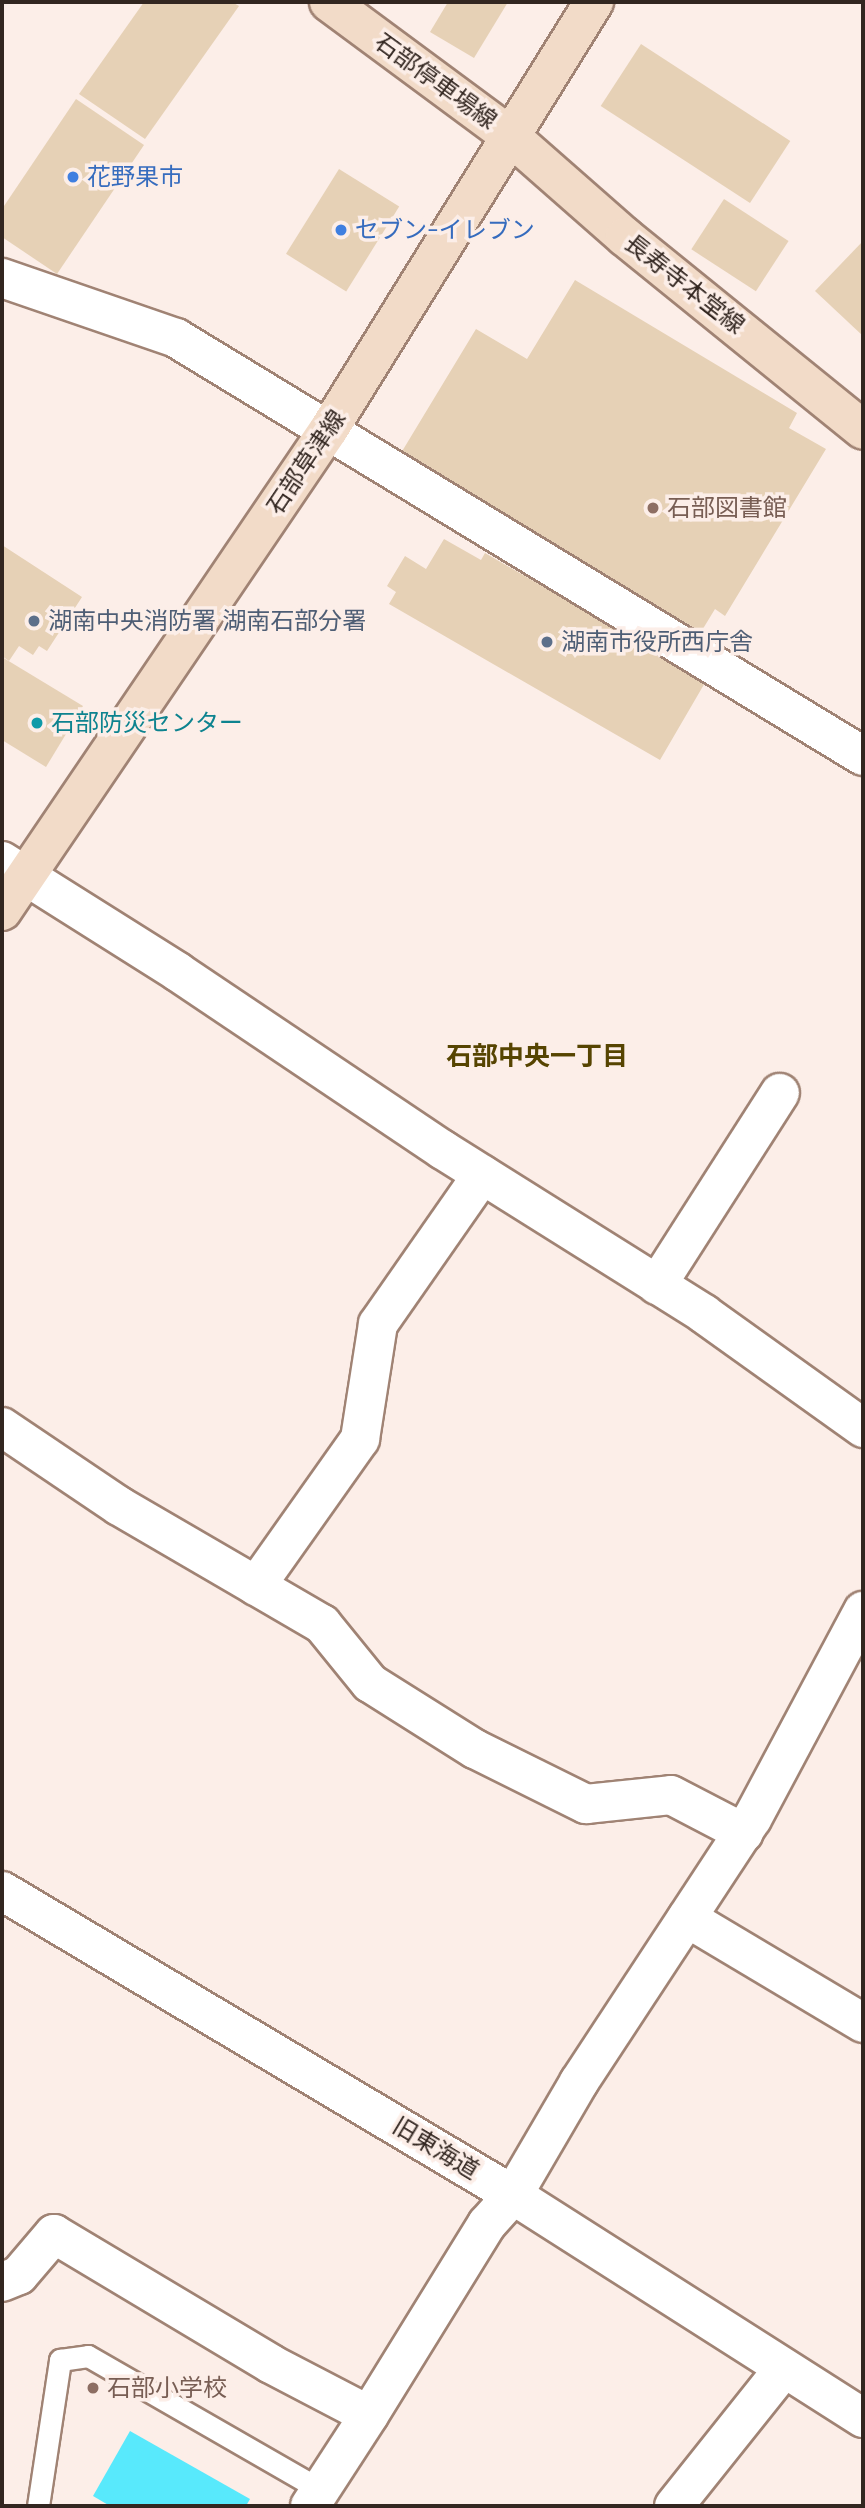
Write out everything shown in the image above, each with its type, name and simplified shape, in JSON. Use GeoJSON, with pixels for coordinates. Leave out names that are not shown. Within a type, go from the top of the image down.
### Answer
{"type":"FeatureCollection","features":[{"type":"Feature","properties":{"kind":"main road","name":"石部停車場線"},"geometry":{"type":"LineString","coordinates":[[329,2],[509,135]]}},
{"type":"Feature","properties":{"kind":"main road","name":"石部草津線"},"geometry":{"type":"LineString","coordinates":[[2,911],[14,868],[330,429],[509,135],[594,2]]}},
{"type":"Feature","properties":{"kind":"main road","name":"長寿寺本堂線"},"geometry":{"type":"LineString","coordinates":[[509,135],[625,237],[863,430]]}},
{"type":"Feature","properties":{"kind":"street"},"geometry":{"type":"LineString","coordinates":[[2,278],[176,338],[330,429],[863,756]]}},
{"type":"Feature","properties":{"kind":"street"},"geometry":{"type":"LineString","coordinates":[[14,868],[482,1175],[657,1285],[863,1428]]}},
{"type":"Feature","properties":{"kind":"street"},"geometry":{"type":"LineString","coordinates":[[657,1285],[780,1093]]}},
{"type":"Feature","properties":{"kind":"street"},"geometry":{"type":"LineString","coordinates":[[256,1586],[360,1439],[378,1324],[482,1175]]}},
{"type":"Feature","properties":{"kind":"street"},"geometry":{"type":"LineString","coordinates":[[2,1427],[119,1506],[321,1624],[370,1683],[475,1749],[586,1804],[671,1795],[744,1833]]}},
{"type":"Feature","properties":{"kind":"street"},"geometry":{"type":"LineString","coordinates":[[315,2498],[487,2224],[513,2195],[579,2082],[744,1833],[863,1611]]}},
{"type":"Feature","properties":{"kind":"street","name":"旧東海道"},"geometry":{"type":"LineString","coordinates":[[2,1891],[513,2195],[863,2418]]}},
{"type":"Feature","properties":{"kind":"street"},"geometry":{"type":"LineString","coordinates":[[687,1919],[863,2022]]}},
{"type":"Feature","properties":{"kind":"street"},"geometry":{"type":"LineString","coordinates":[[2,2282],[19,2275],[54,2234],[271,2364],[369,2415]]}},
{"type":"Feature","properties":{"kind":"street"},"geometry":{"type":"LineString","coordinates":[[674,2506],[784,2368]]}},
{"type":"Feature","properties":{"kind":"lane"},"geometry":{"type":"LineString","coordinates":[[38,2506],[60,2360],[88,2356],[315,2498]]}},
{"type":"Feature","properties":{"kind":"water"},"geometry":{"type":"Polygon","coordinates":[[[130,2431],[250,2499],[246,2506],[110,2506],[93,2496],[130,2431]]]}},
{"type":"Feature","properties":{"kind":"building"},"geometry":{"type":"Polygon","coordinates":[[[144,2],[232,2],[239,6],[145,139],[79,94],[144,2]]]}},
{"type":"Feature","properties":{"kind":"building"},"geometry":{"type":"Polygon","coordinates":[[[448,2],[508,2],[474,58],[430,32],[448,2]]]}},
{"type":"Feature","properties":{"kind":"building"},"geometry":{"type":"Polygon","coordinates":[[[641,44],[790,141],[750,203],[601,106],[641,44]]]}},
{"type":"Feature","properties":{"kind":"building","name":"花野果市"},"geometry":{"type":"Polygon","coordinates":[[[76,99],[144,145],[57,274],[2,237],[2,209],[76,99]]]}},
{"type":"Feature","properties":{"kind":"building","name":"セブン-イレブン"},"geometry":{"type":"Polygon","coordinates":[[[339,169],[399,207],[346,291],[286,254],[339,169]]]}},
{"type":"Feature","properties":{"kind":"building"},"geometry":{"type":"Polygon","coordinates":[[[724,199],[789,241],[756,291],[691,249],[724,199]]]}},
{"type":"Feature","properties":{"kind":"building"},"geometry":{"type":"Polygon","coordinates":[[[863,241],[863,336],[815,291],[863,241]]]}},
{"type":"Feature","properties":{"kind":"building"},"geometry":{"type":"Polygon","coordinates":[[[575,280],[797,413],[789,428],[826,449],[725,616],[715,609],[701,632],[401,453],[476,329],[527,359],[575,280]]]}},
{"type":"Feature","properties":{"kind":"building","name":"湖南市役所西庁舎"},"geometry":{"type":"Polygon","coordinates":[[[444,539],[481,560],[485,553],[706,681],[660,760],[389,604],[396,592],[387,586],[405,556],[426,569],[444,539]]]}},
{"type":"Feature","properties":{"kind":"building","name":"湖南中央消防署 湖南石部分署"},"geometry":{"type":"Polygon","coordinates":[[[2,545],[82,597],[47,651],[39,646],[33,655],[19,646],[9,661],[2,656],[2,545]]]}},
{"type":"Feature","properties":{"kind":"building","name":"石部防災センター"},"geometry":{"type":"Polygon","coordinates":[[[2,657],[83,706],[46,767],[2,740],[2,657]]]}},
{"type":"Feature","properties":{"kind":"place","name":"花野果市"},"geometry":{"type":"Point","coordinates":[73,177]}},
{"type":"Feature","properties":{"kind":"place","name":"セブン-イレブン"},"geometry":{"type":"Point","coordinates":[341,230]}},
{"type":"Feature","properties":{"kind":"place","name":"石部図書館"},"geometry":{"type":"Point","coordinates":[653,508]}},
{"type":"Feature","properties":{"kind":"place","name":"湖南中央消防署 湖南石部分署"},"geometry":{"type":"Point","coordinates":[34,621]}},
{"type":"Feature","properties":{"kind":"place","name":"湖南市役所西庁舎"},"geometry":{"type":"Point","coordinates":[547,642]}},
{"type":"Feature","properties":{"kind":"place","name":"石部防災センター"},"geometry":{"type":"Point","coordinates":[37,723]}},
{"type":"Feature","properties":{"kind":"place","name":"石部小学校"},"geometry":{"type":"Point","coordinates":[93,2388]}},
{"type":"Feature","properties":{"kind":"district","name":"石部中央一丁目"},"geometry":{"type":"Point","coordinates":[537,1056]}}]}
